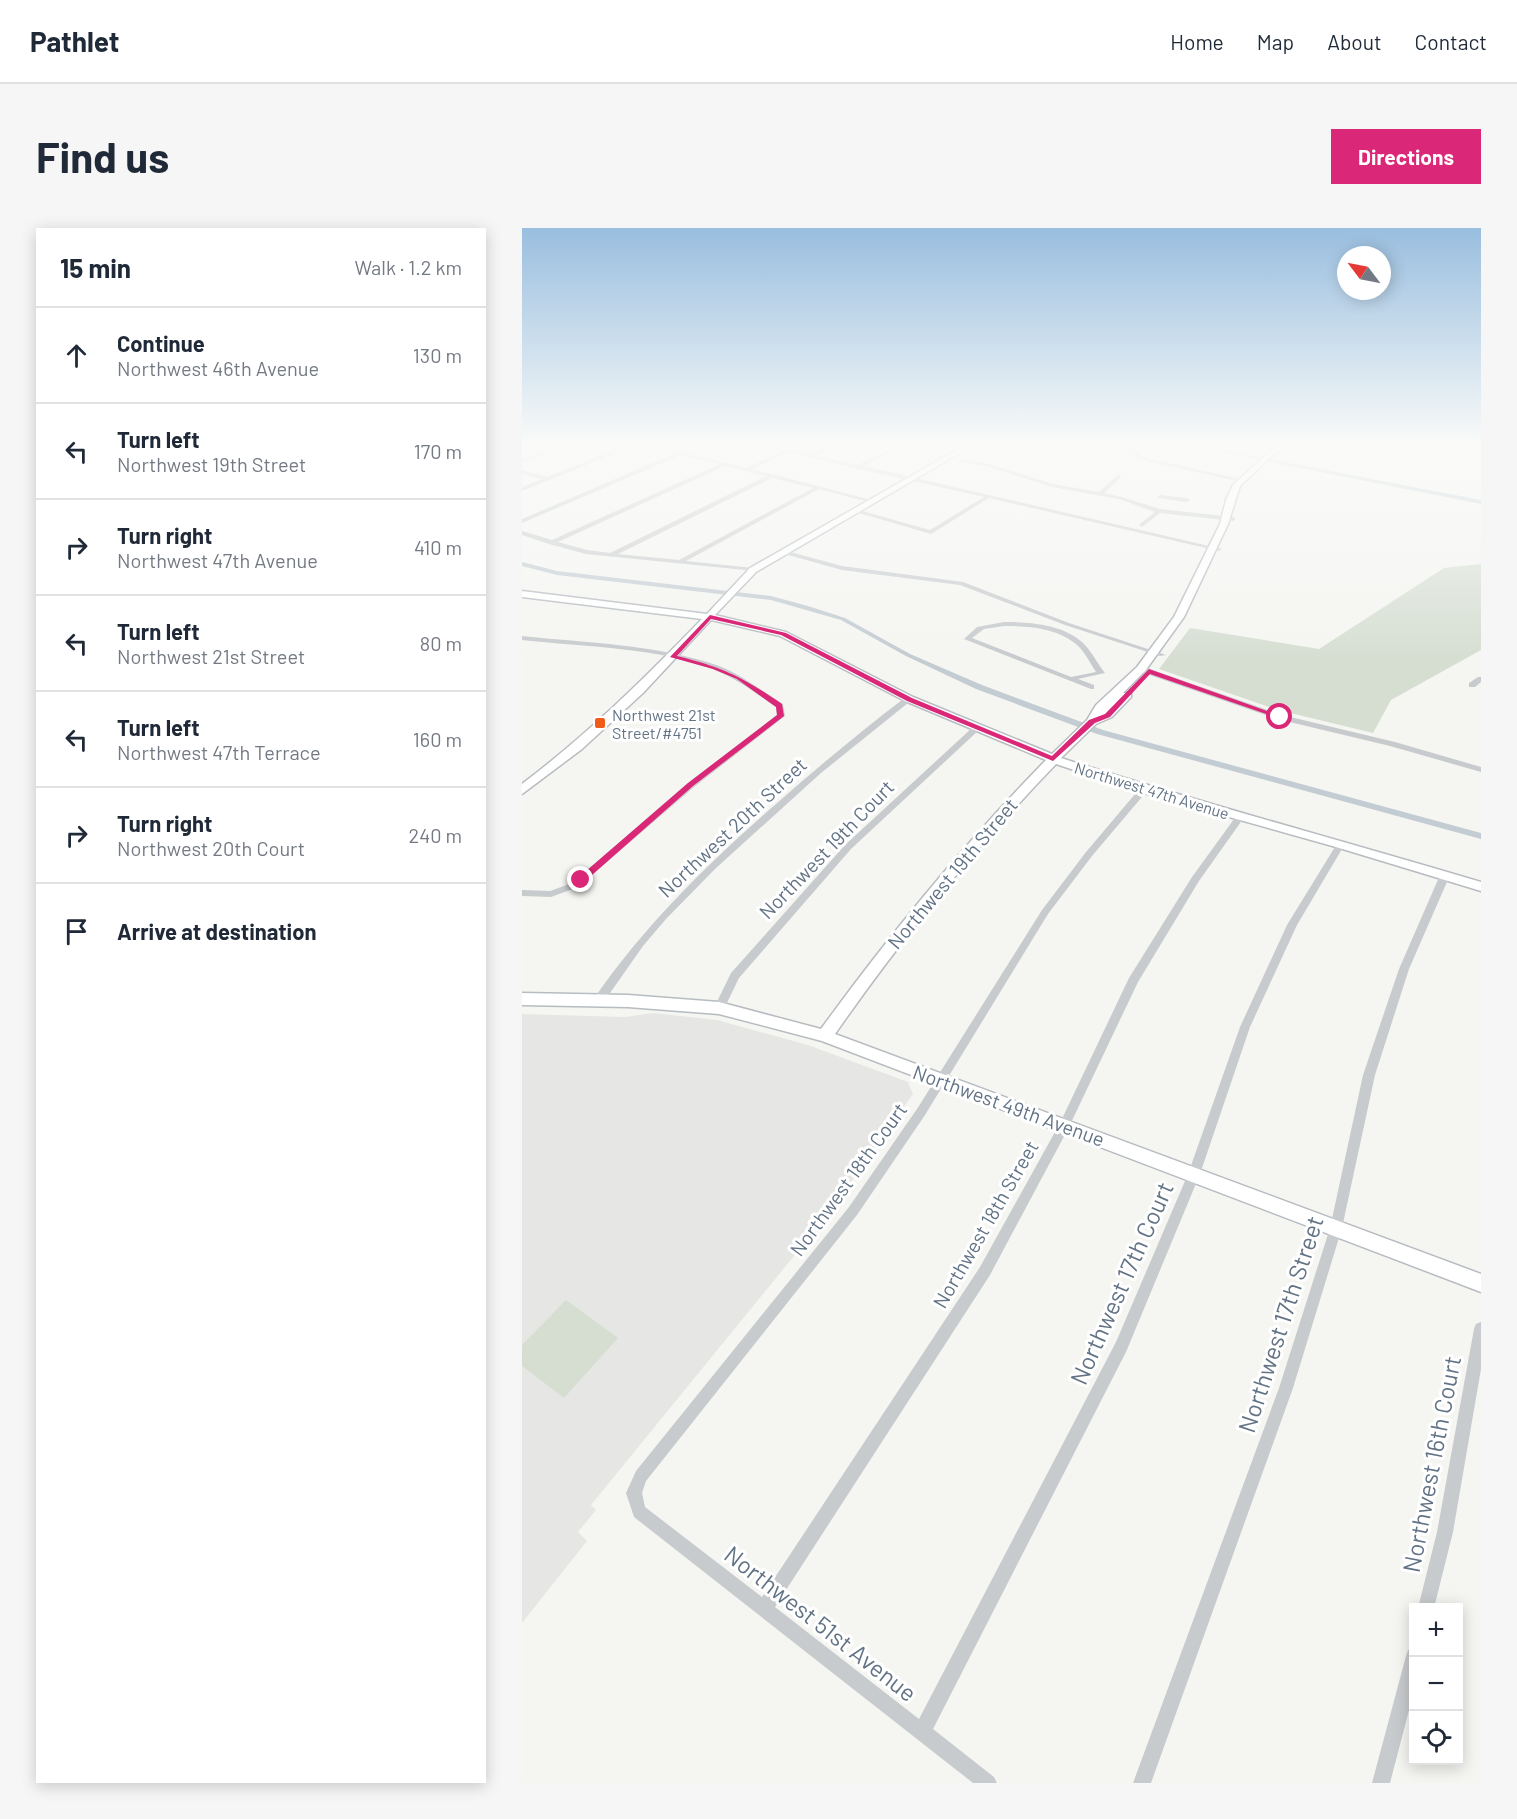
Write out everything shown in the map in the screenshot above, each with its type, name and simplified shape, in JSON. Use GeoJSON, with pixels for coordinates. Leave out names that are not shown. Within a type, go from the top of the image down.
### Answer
{"type":"FeatureCollection","features":[{"type":"Feature","properties":{"kind":"street"},"geometry":{"type":"LineString","coordinates":[[551,543],[611,516]]}},
{"type":"Feature","properties":{"kind":"street"},"geometry":{"type":"LineString","coordinates":[[609,555],[690,516]]}},
{"type":"Feature","properties":{"kind":"street"},"geometry":{"type":"LineString","coordinates":[[679,562],[767,516]]}},
{"type":"Feature","properties":{"kind":"street"},"geometry":{"type":"LineString","coordinates":[[522,790],[606,723],[673,657],[753,570],[847,516]]}},
{"type":"Feature","properties":{"kind":"street"},"geometry":{"type":"LineString","coordinates":[[872,516],[932,532],[958,516]]}},
{"type":"Feature","properties":{"kind":"street"},"geometry":{"type":"LineString","coordinates":[[1073,516],[1216,549]]}},
{"type":"Feature","properties":{"kind":"street"},"geometry":{"type":"LineString","coordinates":[[1142,525],[1153,516]]}},
{"type":"Feature","properties":{"kind":"street"},"geometry":{"type":"LineString","coordinates":[[1196,516],[1229,519]]}},
{"type":"Feature","properties":{"kind":"street","name":"Northwest 19th Street"},"geometry":{"type":"LineString","coordinates":[[825,1036],[882,955],[972,844],[1078,735],[1092,722],[1108,715],[1145,670],[1184,618],[1230,516]]}},
{"type":"Feature","properties":{"kind":"street"},"geometry":{"type":"LineString","coordinates":[[522,533],[551,543],[609,555],[753,570]]}},
{"type":"Feature","properties":{"kind":"street"},"geometry":{"type":"LineString","coordinates":[[783,552],[842,568],[961,583],[1064,622],[1158,653]]}},
{"type":"Feature","properties":{"kind":"street","name":"Northwest 47th Avenue"},"geometry":{"type":"LineString","coordinates":[[522,594],[710,617],[783,634],[909,699],[976,729],[1053,759],[1144,789],[1341,844],[1481,887]]}},
{"type":"Feature","properties":{"kind":"street"},"geometry":{"type":"LineString","coordinates":[[1050,630],[1064,622]]}},
{"type":"Feature","properties":{"kind":"street"},"geometry":{"type":"LineString","coordinates":[[1069,679],[1101,673],[1078,642],[1050,630],[1035,626],[987,626],[979,628],[967,639],[1069,679],[1091,687]]}},
{"type":"Feature","properties":{"kind":"street"},"geometry":{"type":"LineString","coordinates":[[522,638],[673,657],[715,668],[739,678],[780,706],[782,711],[781,716],[691,785],[575,885],[565,891],[551,894],[522,893]]}},
{"type":"Feature","properties":{"kind":"street"},"geometry":{"type":"LineString","coordinates":[[1145,670],[1280,717],[1392,744],[1481,770]]}},
{"type":"Feature","properties":{"kind":"street"},"geometry":{"type":"LineString","coordinates":[[1472,685],[1481,679]]}},
{"type":"Feature","properties":{"kind":"street","name":"Northwest 20th Street"},"geometry":{"type":"LineString","coordinates":[[599,1000],[640,940],[711,868],[836,757],[909,699]]}},
{"type":"Feature","properties":{"kind":"street","name":"Northwest 19th Court"},"geometry":{"type":"LineString","coordinates":[[719,1008],[735,976],[848,847],[898,798],[976,729]]}},
{"type":"Feature","properties":{"kind":"street","name":"Northwest 18th Court"},"geometry":{"type":"LineString","coordinates":[[634,1493],[641,1476],[853,1211],[940,1080],[1045,912],[1089,854],[1144,789]]}},
{"type":"Feature","properties":{"kind":"street","name":"Northwest 18th Street"},"geometry":{"type":"LineString","coordinates":[[764,1609],[985,1271],[1064,1126],[1133,981],[1195,879],[1240,817]]}},
{"type":"Feature","properties":{"kind":"street","name":"Northwest 17th Court"},"geometry":{"type":"LineString","coordinates":[[922,1732],[1121,1347],[1194,1174],[1245,1027],[1292,924],[1341,844]]}},
{"type":"Feature","properties":{"kind":"street","name":"Northwest 17th Street"},"geometry":{"type":"LineString","coordinates":[[1142,1783],[1286,1388],[1336,1228],[1369,1075],[1404,969],[1445,875]]}},
{"type":"Feature","properties":{"kind":"street","name":"Northwest 49th Avenue"},"geometry":{"type":"LineString","coordinates":[[522,999],[599,1000],[719,1008],[825,1036],[1481,1283]]}},
{"type":"Feature","properties":{"kind":"street","name":"Northwest 16th Court"},"geometry":{"type":"LineString","coordinates":[[1427,1603],[1445,1532],[1481,1329]]}},
{"type":"Feature","properties":{"kind":"street","name":"Northwest 51st Avenue"},"geometry":{"type":"LineString","coordinates":[[634,1493],[639,1512],[988,1783]]}},
{"type":"Feature","properties":{"kind":"street"},"geometry":{"type":"LineString","coordinates":[[1381,1783],[1413,1657]]}},
{"type":"Feature","properties":{"kind":"shaded area"},"geometry":{"type":"Polygon","coordinates":[[[1481,564],[1481,650],[1391,700],[1373,733],[1278,710],[1159,669],[1190,628],[1319,649],[1444,568],[1481,564]]]}},
{"type":"Feature","properties":{"kind":"shaded area"},"geometry":{"type":"Polygon","coordinates":[[[653,1013],[717,1020],[808,1045],[908,1082],[913,1094],[829,1213],[591,1505],[596,1510],[578,1532],[587,1541],[522,1623],[522,1014],[625,1017],[653,1013]]]}},
{"type":"Feature","properties":{"kind":"shaded area"},"geometry":{"type":"Polygon","coordinates":[[[566,1300],[618,1338],[564,1398],[522,1366],[522,1345],[566,1300]]]}},
{"type":"Feature","properties":{"kind":"waterway"},"geometry":{"type":"LineString","coordinates":[[522,564],[557,573],[771,598],[806,607],[843,619],[908,655],[979,687],[1100,732],[1481,836]]}},
{"type":"Feature","properties":{"kind":"place","name":"Northwest 21st Street/#4751"},"geometry":{"type":"Point","coordinates":[600,723]}},
{"type":"Feature","properties":{"kind":"route"},"geometry":{"type":"LineString","coordinates":[[581,880],[647,821],[781,716],[780,706],[739,678],[715,668],[673,657],[710,617],[783,634],[909,699],[976,729],[1053,759],[1092,722],[1108,715],[1149,671],[1280,717]]}}]}
